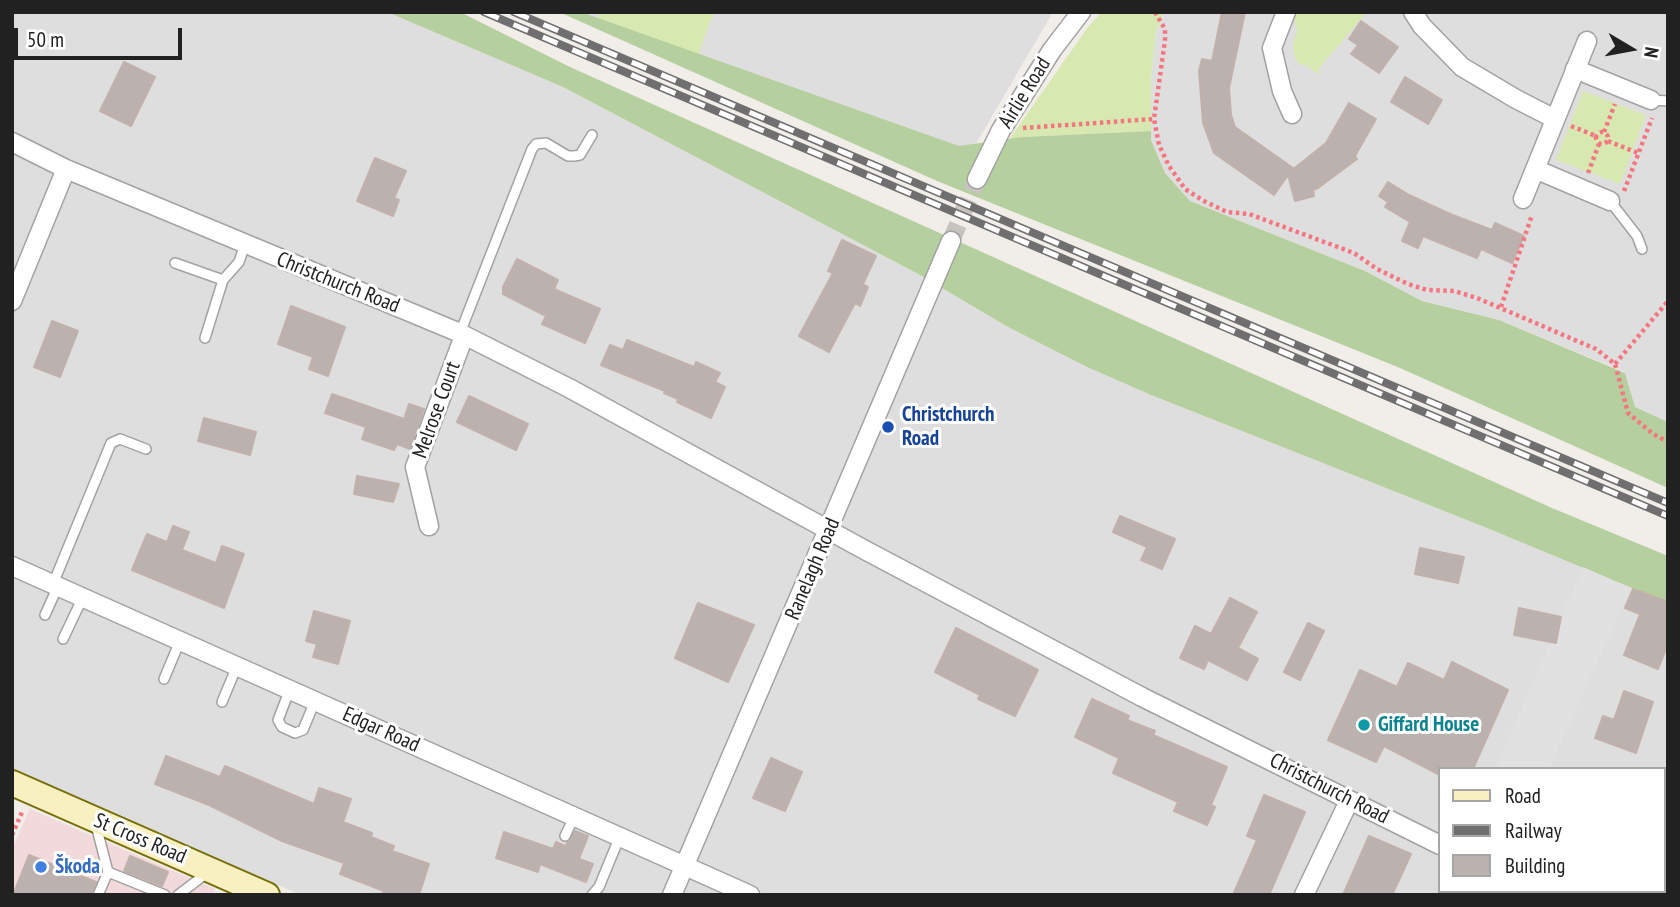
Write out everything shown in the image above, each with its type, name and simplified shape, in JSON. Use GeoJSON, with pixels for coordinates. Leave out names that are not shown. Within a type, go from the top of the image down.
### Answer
{"type":"FeatureCollection","features":[{"type":"Feature","properties":{"kind":"main road","name":"St Cross Road"},"geometry":{"type":"LineString","coordinates":[[12,783],[267,895]]}},
{"type":"Feature","properties":{"kind":"street","name":"Airlie Road"},"geometry":{"type":"LineString","coordinates":[[977,179],[1001,130],[1052,50],[1081,12]]}},
{"type":"Feature","properties":{"kind":"street"},"geometry":{"type":"LineString","coordinates":[[1286,12],[1272,48],[1282,91],[1292,114]]}},
{"type":"Feature","properties":{"kind":"street"},"geometry":{"type":"LineString","coordinates":[[1413,12],[1422,26],[1462,67],[1555,119]]}},
{"type":"Feature","properties":{"kind":"street"},"geometry":{"type":"LineString","coordinates":[[1523,198],[1587,41]]}},
{"type":"Feature","properties":{"kind":"street"},"geometry":{"type":"LineString","coordinates":[[1575,69],[1659,100]]}},
{"type":"Feature","properties":{"kind":"street","name":"Christchurch Road"},"geometry":{"type":"LineString","coordinates":[[12,142],[66,169],[462,334],[569,388],[829,531],[1142,696],[1438,844]]}},
{"type":"Feature","properties":{"kind":"street"},"geometry":{"type":"LineString","coordinates":[[12,301],[66,169]]}},
{"type":"Feature","properties":{"kind":"street"},"geometry":{"type":"LineString","coordinates":[[1535,169],[1614,204]]}},
{"type":"Feature","properties":{"kind":"street","name":"Ranelagh Road"},"geometry":{"type":"LineString","coordinates":[[672,895],[951,242]]}},
{"type":"Feature","properties":{"kind":"street","name":"Melrose Court"},"geometry":{"type":"LineString","coordinates":[[429,526],[415,467],[462,334]]}},
{"type":"Feature","properties":{"kind":"street","name":"Edgar Road"},"geometry":{"type":"LineString","coordinates":[[12,566],[750,895]]}},
{"type":"Feature","properties":{"kind":"street"},"geometry":{"type":"LineString","coordinates":[[1304,895],[1349,801]]}},
{"type":"Feature","properties":{"kind":"lane"},"geometry":{"type":"LineString","coordinates":[[462,334],[532,149],[536,144],[546,143],[568,156],[580,155],[592,135]]}},
{"type":"Feature","properties":{"kind":"lane"},"geometry":{"type":"LineString","coordinates":[[1614,204],[1637,236],[1642,249]]}},
{"type":"Feature","properties":{"kind":"lane"},"geometry":{"type":"LineString","coordinates":[[205,338],[223,280],[239,262],[245,244]]}},
{"type":"Feature","properties":{"kind":"lane"},"geometry":{"type":"LineString","coordinates":[[175,263],[223,280]]}},
{"type":"Feature","properties":{"kind":"lane"},"geometry":{"type":"LineString","coordinates":[[45,614],[111,443],[120,439],[146,449]]}},
{"type":"Feature","properties":{"kind":"lane"},"geometry":{"type":"LineString","coordinates":[[63,639],[83,597]]}},
{"type":"Feature","properties":{"kind":"lane"},"geometry":{"type":"LineString","coordinates":[[164,679],[180,641]]}},
{"type":"Feature","properties":{"kind":"lane"},"geometry":{"type":"LineString","coordinates":[[222,702],[237,666]]}},
{"type":"Feature","properties":{"kind":"lane"},"geometry":{"type":"LineString","coordinates":[[290,689],[278,720],[282,727],[295,733],[303,730],[316,701]]}},
{"type":"Feature","properties":{"kind":"lane"},"geometry":{"type":"LineString","coordinates":[[565,836],[575,816]]}},
{"type":"Feature","properties":{"kind":"lane"},"geometry":{"type":"LineString","coordinates":[[94,820],[108,872],[98,895]]}},
{"type":"Feature","properties":{"kind":"lane"},"geometry":{"type":"LineString","coordinates":[[592,895],[599,887],[620,836]]}},
{"type":"Feature","properties":{"kind":"lane"},"geometry":{"type":"LineString","coordinates":[[178,895],[211,870]]}},
{"type":"Feature","properties":{"kind":"lane"},"geometry":{"type":"LineString","coordinates":[[108,872],[166,895]]}},
{"type":"Feature","properties":{"kind":"path"},"geometry":{"type":"LineString","coordinates":[[1155,12],[1165,29],[1165,40],[1154,119],[1159,145],[1169,166],[1185,188],[1227,212],[1249,214],[1354,253],[1377,269],[1408,284],[1427,290],[1454,291],[1501,307],[1596,349],[1615,364],[1628,413],[1653,434],[1668,442]]}},
{"type":"Feature","properties":{"kind":"path"},"geometry":{"type":"LineString","coordinates":[[1599,144],[1595,139],[1596,135],[1604,132],[1621,88]]}},
{"type":"Feature","properties":{"kind":"path"},"geometry":{"type":"LineString","coordinates":[[1614,204],[1639,153],[1659,100]]}},
{"type":"Feature","properties":{"kind":"path"},"geometry":{"type":"LineString","coordinates":[[1001,130],[1154,119]]}},
{"type":"Feature","properties":{"kind":"path"},"geometry":{"type":"LineString","coordinates":[[1604,132],[1608,141]]}},
{"type":"Feature","properties":{"kind":"path"},"geometry":{"type":"LineString","coordinates":[[1608,141],[1639,153]]}},
{"type":"Feature","properties":{"kind":"path"},"geometry":{"type":"LineString","coordinates":[[1599,144],[1608,141]]}},
{"type":"Feature","properties":{"kind":"path"},"geometry":{"type":"LineString","coordinates":[[1582,190],[1599,144]]}},
{"type":"Feature","properties":{"kind":"path"},"geometry":{"type":"LineString","coordinates":[[1501,307],[1533,212],[1523,198]]}},
{"type":"Feature","properties":{"kind":"path"},"geometry":{"type":"LineString","coordinates":[[1615,364],[1668,301]]}},
{"type":"Feature","properties":{"kind":"shaded area"},"geometry":{"type":"Polygon","coordinates":[[[12,12],[387,12],[563,87],[920,275],[1008,327],[1087,367],[1668,603],[1668,895],[301,895],[12,770],[12,12]]]}},
{"type":"Feature","properties":{"kind":"shaded area"},"geometry":{"type":"Polygon","coordinates":[[[567,12],[1053,12],[960,171],[567,12]]]}},
{"type":"Feature","properties":{"kind":"shaded area"},"geometry":{"type":"Polygon","coordinates":[[[1165,12],[1668,12],[1668,422],[1635,407],[1625,372],[1499,320],[1422,301],[1365,271],[1190,201],[1165,173],[1151,140],[1151,78],[1156,30],[1165,12]]]}},
{"type":"Feature","properties":{"kind":"shaded area"},"geometry":{"type":"Polygon","coordinates":[[[1583,567],[1631,588],[1550,767],[1496,767],[1583,567]]]}},
{"type":"Feature","properties":{"kind":"shaded area"},"geometry":{"type":"Polygon","coordinates":[[[30,809],[215,889],[212,895],[12,895],[12,849],[30,809]]]}},
{"type":"Feature","properties":{"kind":"green space"},"geometry":{"type":"Polygon","coordinates":[[[387,12],[460,12],[570,67],[1552,508],[1668,556],[1668,603],[1087,367],[1008,327],[920,275],[563,87],[387,12]]]}},
{"type":"Feature","properties":{"kind":"green space"},"geometry":{"type":"Polygon","coordinates":[[[559,12],[581,12],[959,146],[1022,137],[1151,131],[1151,140],[1165,173],[1190,201],[1365,271],[1422,301],[1499,320],[1625,373],[1635,407],[1668,422],[1668,488],[1400,368],[937,181],[559,12]]]}},
{"type":"Feature","properties":{"kind":"green space"},"geometry":{"type":"Polygon","coordinates":[[[600,12],[714,12],[695,63],[596,24],[600,12]]]}},
{"type":"Feature","properties":{"kind":"green space"},"geometry":{"type":"Polygon","coordinates":[[[1102,12],[1165,12],[1156,30],[1151,78],[1151,131],[1022,137],[1008,141],[1088,27],[1102,12]]]}},
{"type":"Feature","properties":{"kind":"green space"},"geometry":{"type":"Polygon","coordinates":[[[1297,12],[1367,12],[1320,67],[1318,74],[1295,59],[1293,44],[1297,31],[1294,17],[1297,12]]]}},
{"type":"Feature","properties":{"kind":"green space"},"geometry":{"type":"Polygon","coordinates":[[[1583,91],[1646,115],[1620,184],[1556,160],[1583,91]]]}},
{"type":"Feature","properties":{"kind":"building"},"geometry":{"type":"Polygon","coordinates":[[[1222,12],[1245,12],[1229,88],[1231,115],[1235,127],[1293,168],[1291,171],[1326,143],[1349,103],[1376,119],[1355,156],[1357,159],[1313,190],[1314,196],[1295,201],[1288,175],[1274,195],[1214,153],[1203,123],[1199,71],[1202,59],[1212,61],[1222,12]]]}},
{"type":"Feature","properties":{"kind":"building"},"geometry":{"type":"Polygon","coordinates":[[[1361,21],[1398,47],[1379,73],[1351,54],[1358,45],[1349,39],[1361,21]]]}},
{"type":"Feature","properties":{"kind":"building"},"geometry":{"type":"Polygon","coordinates":[[[124,62],[155,77],[131,126],[100,111],[124,62]]]}},
{"type":"Feature","properties":{"kind":"building"},"geometry":{"type":"Polygon","coordinates":[[[1405,77],[1442,100],[1428,124],[1391,102],[1405,77]]]}},
{"type":"Feature","properties":{"kind":"building"},"geometry":{"type":"Polygon","coordinates":[[[375,158],[406,171],[394,198],[399,200],[393,216],[357,201],[375,158]]]}},
{"type":"Feature","properties":{"kind":"building"},"geometry":{"type":"Polygon","coordinates":[[[1388,182],[1450,214],[1492,230],[1495,223],[1524,236],[1512,263],[1481,249],[1477,258],[1423,236],[1418,248],[1402,241],[1410,222],[1385,207],[1388,202],[1379,196],[1388,182]]]}},
{"type":"Feature","properties":{"kind":"building"},"geometry":{"type":"Polygon","coordinates":[[[842,240],[876,256],[863,284],[868,287],[860,306],[855,303],[829,352],[799,336],[833,273],[828,271],[842,240]]]}},
{"type":"Feature","properties":{"kind":"building"},"geometry":{"type":"Polygon","coordinates":[[[517,259],[558,280],[554,289],[600,309],[585,343],[542,324],[546,316],[503,294],[503,287],[517,259]]]}},
{"type":"Feature","properties":{"kind":"building"},"geometry":{"type":"Polygon","coordinates":[[[291,306],[345,327],[328,376],[309,369],[313,357],[278,344],[291,306]]]}},
{"type":"Feature","properties":{"kind":"building"},"geometry":{"type":"Polygon","coordinates":[[[52,321],[78,331],[60,377],[34,367],[52,321]]]}},
{"type":"Feature","properties":{"kind":"building"},"geometry":{"type":"Polygon","coordinates":[[[627,340],[694,367],[696,362],[720,373],[715,382],[725,387],[711,418],[677,402],[678,399],[664,393],[665,391],[601,365],[610,345],[623,350],[627,340]]]}},
{"type":"Feature","properties":{"kind":"building"},"geometry":{"type":"Polygon","coordinates":[[[332,394],[404,419],[409,404],[424,409],[410,449],[397,444],[394,450],[362,439],[366,427],[325,413],[332,394]]]}},
{"type":"Feature","properties":{"kind":"building"},"geometry":{"type":"Polygon","coordinates":[[[469,396],[528,424],[516,450],[457,422],[469,396]]]}},
{"type":"Feature","properties":{"kind":"building"},"geometry":{"type":"Polygon","coordinates":[[[204,418],[256,432],[250,455],[198,441],[204,418]]]}},
{"type":"Feature","properties":{"kind":"building"},"geometry":{"type":"Polygon","coordinates":[[[357,476],[399,484],[393,502],[354,494],[357,476]]]}},
{"type":"Feature","properties":{"kind":"building"},"geometry":{"type":"Polygon","coordinates":[[[1120,516],[1175,539],[1162,569],[1141,560],[1147,547],[1113,532],[1120,516]]]}},
{"type":"Feature","properties":{"kind":"building"},"geometry":{"type":"Polygon","coordinates":[[[173,526],[189,532],[182,550],[216,563],[222,546],[244,554],[224,608],[132,570],[147,534],[167,542],[173,526]]]}},
{"type":"Feature","properties":{"kind":"building"},"geometry":{"type":"Polygon","coordinates":[[[1420,548],[1464,557],[1458,583],[1415,574],[1420,548]]]}},
{"type":"Feature","properties":{"kind":"building"},"geometry":{"type":"Polygon","coordinates":[[[1633,589],[1668,602],[1668,644],[1658,669],[1624,655],[1640,614],[1625,608],[1633,589]]]}},
{"type":"Feature","properties":{"kind":"building"},"geometry":{"type":"Polygon","coordinates":[[[1230,598],[1257,612],[1238,648],[1258,659],[1247,680],[1208,660],[1204,669],[1180,658],[1195,626],[1211,634],[1230,598]]]}},
{"type":"Feature","properties":{"kind":"building"},"geometry":{"type":"Polygon","coordinates":[[[698,603],[754,625],[728,682],[675,658],[698,603]]]}},
{"type":"Feature","properties":{"kind":"building"},"geometry":{"type":"Polygon","coordinates":[[[1519,608],[1561,617],[1556,643],[1514,635],[1519,608]]]}},
{"type":"Feature","properties":{"kind":"building"},"geometry":{"type":"Polygon","coordinates":[[[314,611],[350,621],[338,664],[313,657],[317,644],[306,641],[314,611]]]}},
{"type":"Feature","properties":{"kind":"building"},"geometry":{"type":"Polygon","coordinates":[[[1308,623],[1324,631],[1300,680],[1284,672],[1308,623]]]}},
{"type":"Feature","properties":{"kind":"building"},"geometry":{"type":"Polygon","coordinates":[[[956,628],[1038,670],[1015,716],[978,699],[980,695],[935,672],[956,628]]]}},
{"type":"Feature","properties":{"kind":"building"},"geometry":{"type":"Polygon","coordinates":[[[1452,662],[1508,690],[1474,767],[1438,767],[1438,774],[1384,746],[1376,762],[1328,740],[1360,670],[1397,687],[1408,663],[1444,680],[1452,662]]]}},
{"type":"Feature","properties":{"kind":"building"},"geometry":{"type":"Polygon","coordinates":[[[1624,691],[1653,702],[1636,753],[1595,738],[1603,716],[1614,720],[1624,691]]]}},
{"type":"Feature","properties":{"kind":"building"},"geometry":{"type":"Polygon","coordinates":[[[1092,699],[1129,716],[1127,720],[1155,731],[1153,735],[1227,767],[1211,805],[1215,807],[1207,825],[1174,811],[1178,802],[1113,773],[1119,758],[1075,737],[1092,699]]]}},
{"type":"Feature","properties":{"kind":"building"},"geometry":{"type":"Polygon","coordinates":[[[166,756],[220,777],[225,766],[314,804],[319,788],[351,799],[343,822],[372,833],[371,837],[394,846],[392,851],[429,864],[419,895],[382,895],[384,891],[340,874],[344,863],[282,841],[209,805],[155,784],[166,756]]]}},
{"type":"Feature","properties":{"kind":"building"},"geometry":{"type":"Polygon","coordinates":[[[771,758],[802,772],[785,811],[753,798],[771,758]]]}},
{"type":"Feature","properties":{"kind":"building"},"geometry":{"type":"Polygon","coordinates":[[[1264,795],[1305,812],[1269,895],[1233,895],[1257,840],[1247,836],[1264,795]]]}},
{"type":"Feature","properties":{"kind":"building"},"geometry":{"type":"Polygon","coordinates":[[[575,831],[588,836],[579,859],[593,864],[586,882],[540,864],[538,872],[496,858],[504,832],[553,849],[556,842],[565,846],[575,831]]]}},
{"type":"Feature","properties":{"kind":"building"},"geometry":{"type":"Polygon","coordinates":[[[1369,836],[1411,854],[1392,895],[1343,895],[1369,836]]]}},
{"type":"Feature","properties":{"kind":"building","name":"Škoda"},"geometry":{"type":"Polygon","coordinates":[[[29,855],[96,882],[91,895],[13,895],[29,855]]]}},
{"type":"Feature","properties":{"kind":"building"},"geometry":{"type":"Polygon","coordinates":[[[130,856],[168,872],[162,886],[124,871],[130,856]]]}},
{"type":"Feature","properties":{"kind":"tunnel"},"geometry":{"type":"LineString","coordinates":[[951,241],[977,179]]}},
{"type":"Feature","properties":{"kind":"railway"},"geometry":{"type":"LineString","coordinates":[[484,12],[1668,516]]}},
{"type":"Feature","properties":{"kind":"railway"},"geometry":{"type":"LineString","coordinates":[[514,12],[1668,503]]}},
{"type":"Feature","properties":{"kind":"place","name":"Christchurch Road"},"geometry":{"type":"Point","coordinates":[888,427]}},
{"type":"Feature","properties":{"kind":"place","name":"Giffard House"},"geometry":{"type":"Point","coordinates":[1364,725]}},
{"type":"Feature","properties":{"kind":"place","name":"Škoda"},"geometry":{"type":"Point","coordinates":[41,867]}}]}
